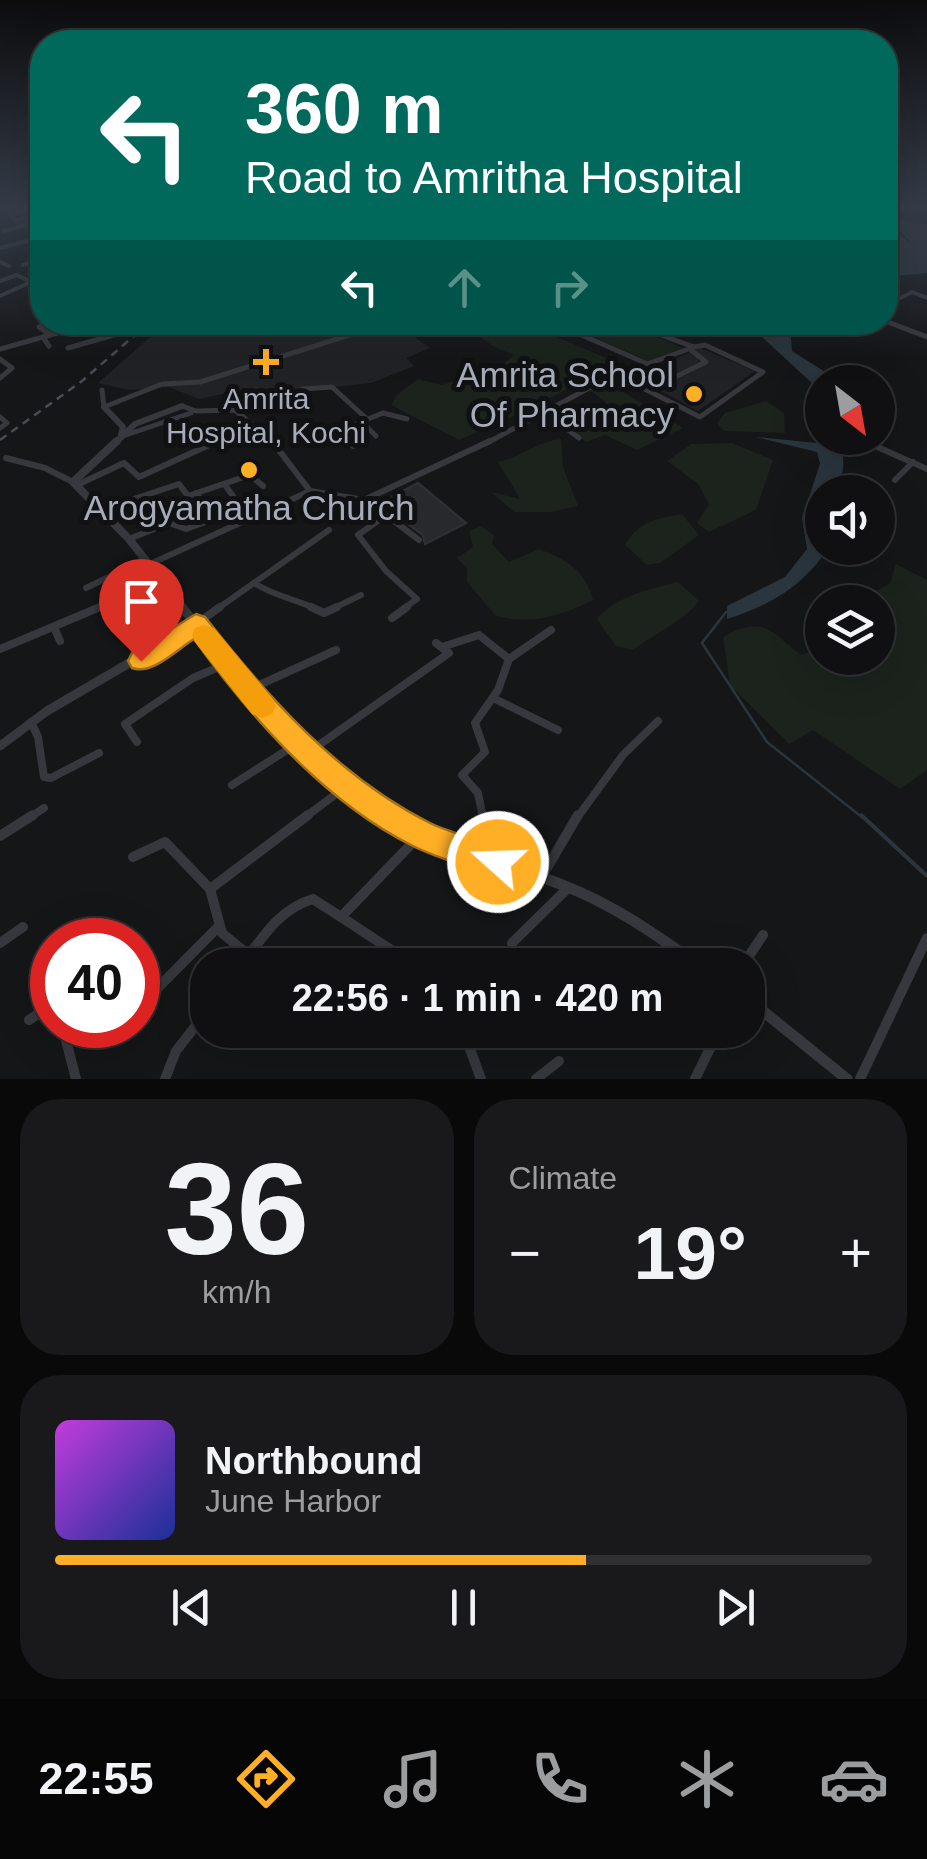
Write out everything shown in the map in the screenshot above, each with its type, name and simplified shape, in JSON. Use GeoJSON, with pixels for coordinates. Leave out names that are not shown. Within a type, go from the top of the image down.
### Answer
{"type":"FeatureCollection","features":[{"type":"Feature","properties":{"kind":"street"},"geometry":{"type":"LineString","coordinates":[[23,265],[30,261]]}},
{"type":"Feature","properties":{"kind":"street"},"geometry":{"type":"LineString","coordinates":[[0,262],[9,266]]}},
{"type":"Feature","properties":{"kind":"street"},"geometry":{"type":"LineString","coordinates":[[0,281],[18,275],[30,279]]}},
{"type":"Feature","properties":{"kind":"street"},"geometry":{"type":"LineString","coordinates":[[0,296],[30,281]]}},
{"type":"Feature","properties":{"kind":"street"},"geometry":{"type":"LineString","coordinates":[[898,299],[912,292],[927,298]]}},
{"type":"Feature","properties":{"kind":"street"},"geometry":{"type":"LineString","coordinates":[[898,326],[927,338]]}},
{"type":"Feature","properties":{"kind":"street"},"geometry":{"type":"LineString","coordinates":[[0,349],[50,335]]}},
{"type":"Feature","properties":{"kind":"street"},"geometry":{"type":"LineString","coordinates":[[68,348],[114,335]]}},
{"type":"Feature","properties":{"kind":"street"},"geometry":{"type":"LineString","coordinates":[[104,407],[162,384],[200,382],[351,335]]}},
{"type":"Feature","properties":{"kind":"street"},"geometry":{"type":"LineString","coordinates":[[582,335],[650,364]]}},
{"type":"Feature","properties":{"kind":"street"},"geometry":{"type":"LineString","coordinates":[[658,335],[692,348],[706,362],[677,376]]}},
{"type":"Feature","properties":{"kind":"street"},"geometry":{"type":"LineString","coordinates":[[46,336],[50,346]]}},
{"type":"Feature","properties":{"kind":"street"},"geometry":{"type":"LineString","coordinates":[[364,500],[618,375],[692,348],[706,345],[763,372],[700,417],[618,375]]}},
{"type":"Feature","properties":{"kind":"street"},"geometry":{"type":"LineString","coordinates":[[0,359],[12,368],[0,378]]}},
{"type":"Feature","properties":{"kind":"street"},"geometry":{"type":"LineString","coordinates":[[121,435],[192,412],[235,410],[302,389],[332,387],[376,436]]}},
{"type":"Feature","properties":{"kind":"street"},"geometry":{"type":"LineString","coordinates":[[102,390],[104,407],[123,427],[121,435]]}},
{"type":"Feature","properties":{"kind":"street"},"geometry":{"type":"LineString","coordinates":[[75,484],[121,435],[144,420],[182,406],[192,412]]}},
{"type":"Feature","properties":{"kind":"street"},"geometry":{"type":"LineString","coordinates":[[235,410],[277,448],[310,491]]}},
{"type":"Feature","properties":{"kind":"street"},"geometry":{"type":"LineString","coordinates":[[352,446],[338,433],[386,412],[398,419],[407,418]]}},
{"type":"Feature","properties":{"kind":"street"},"geometry":{"type":"LineString","coordinates":[[545,413],[578,438]]}},
{"type":"Feature","properties":{"kind":"street"},"geometry":{"type":"LineString","coordinates":[[0,417],[8,423],[0,428]]}},
{"type":"Feature","properties":{"kind":"street"},"geometry":{"type":"LineString","coordinates":[[75,484],[124,463],[138,476],[209,445]]}},
{"type":"Feature","properties":{"kind":"street"},"geometry":{"type":"LineString","coordinates":[[895,455],[927,469]]}},
{"type":"Feature","properties":{"kind":"street"},"geometry":{"type":"LineString","coordinates":[[6,458],[45,468],[75,484],[129,539],[247,691],[298,743],[348,785],[421,834],[568,888],[623,914],[674,948]]}},
{"type":"Feature","properties":{"kind":"street"},"geometry":{"type":"LineString","coordinates":[[895,480],[912,462]]}},
{"type":"Feature","properties":{"kind":"street"},"geometry":{"type":"LineString","coordinates":[[100,510],[179,484],[188,496],[250,475],[262,486]]}},
{"type":"Feature","properties":{"kind":"street"},"geometry":{"type":"LineString","coordinates":[[226,485],[233,496]]}},
{"type":"Feature","properties":{"kind":"street"},"geometry":{"type":"LineString","coordinates":[[86,588],[310,491],[364,500],[419,540]]}},
{"type":"Feature","properties":{"kind":"street"},"geometry":{"type":"LineString","coordinates":[[196,494],[206,508]]}},
{"type":"Feature","properties":{"kind":"street"},"geometry":{"type":"LineString","coordinates":[[386,515],[358,535],[386,571],[417,600],[392,618]]}},
{"type":"Feature","properties":{"kind":"street"},"geometry":{"type":"LineString","coordinates":[[129,539],[169,524],[186,529],[220,518]]}},
{"type":"Feature","properties":{"kind":"street"},"geometry":{"type":"LineString","coordinates":[[0,746],[30,721],[95,682],[141,661],[329,530]]}},
{"type":"Feature","properties":{"kind":"street"},"geometry":{"type":"LineString","coordinates":[[0,649],[162,579]]}},
{"type":"Feature","properties":{"kind":"street"},"geometry":{"type":"LineString","coordinates":[[254,583],[276,598],[297,600],[324,612],[361,595]]}},
{"type":"Feature","properties":{"kind":"street"},"geometry":{"type":"LineString","coordinates":[[54,627],[60,641]]}},
{"type":"Feature","properties":{"kind":"street"},"geometry":{"type":"LineString","coordinates":[[471,851],[484,826],[480,791],[462,775],[485,752],[474,728],[493,698],[509,659],[551,630]]}},
{"type":"Feature","properties":{"kind":"street"},"geometry":{"type":"LineString","coordinates":[[309,752],[449,653],[439,645],[479,635],[509,659]]}},
{"type":"Feature","properties":{"kind":"street"},"geometry":{"type":"LineString","coordinates":[[247,691],[336,650]]}},
{"type":"Feature","properties":{"kind":"street"},"geometry":{"type":"LineString","coordinates":[[138,742],[125,724],[193,678],[226,664]]}},
{"type":"Feature","properties":{"kind":"street"},"geometry":{"type":"LineString","coordinates":[[493,698],[558,730]]}},
{"type":"Feature","properties":{"kind":"street"},"geometry":{"type":"LineString","coordinates":[[30,721],[38,737],[44,778],[99,754]]}},
{"type":"Feature","properties":{"kind":"street"},"geometry":{"type":"LineString","coordinates":[[541,878],[568,830],[634,741],[658,721]]}},
{"type":"Feature","properties":{"kind":"street"},"geometry":{"type":"LineString","coordinates":[[232,786],[298,743]]}},
{"type":"Feature","properties":{"kind":"street"},"geometry":{"type":"LineString","coordinates":[[210,889],[348,785]]}},
{"type":"Feature","properties":{"kind":"street"},"geometry":{"type":"LineString","coordinates":[[0,836],[44,808]]}},
{"type":"Feature","properties":{"kind":"street"},"geometry":{"type":"LineString","coordinates":[[340,916],[421,834]]}},
{"type":"Feature","properties":{"kind":"street"},"geometry":{"type":"LineString","coordinates":[[132,856],[165,842],[210,889],[219,926],[236,948]]}},
{"type":"Feature","properties":{"kind":"street"},"geometry":{"type":"LineString","coordinates":[[512,943],[568,888]]}},
{"type":"Feature","properties":{"kind":"street"},"geometry":{"type":"LineString","coordinates":[[256,948],[286,912],[300,901],[313,899],[388,948]]}},
{"type":"Feature","properties":{"kind":"street"},"geometry":{"type":"LineString","coordinates":[[160,986],[219,926]]}},
{"type":"Feature","properties":{"kind":"street"},"geometry":{"type":"LineString","coordinates":[[0,943],[23,927]]}},
{"type":"Feature","properties":{"kind":"street"},"geometry":{"type":"LineString","coordinates":[[755,948],[764,935]]}},
{"type":"Feature","properties":{"kind":"street"},"geometry":{"type":"LineString","coordinates":[[860,1079],[927,938]]}},
{"type":"Feature","properties":{"kind":"street"},"geometry":{"type":"LineString","coordinates":[[765,1013],[848,1079]]}},
{"type":"Feature","properties":{"kind":"street"},"geometry":{"type":"LineString","coordinates":[[165,1079],[176,1052],[190,1034]]}},
{"type":"Feature","properties":{"kind":"street"},"geometry":{"type":"LineString","coordinates":[[68,1048],[76,1079]]}},
{"type":"Feature","properties":{"kind":"street"},"geometry":{"type":"LineString","coordinates":[[469,1048],[480,1079]]}},
{"type":"Feature","properties":{"kind":"street"},"geometry":{"type":"LineString","coordinates":[[695,1079],[710,1048]]}},
{"type":"Feature","properties":{"kind":"street"},"geometry":{"type":"LineString","coordinates":[[536,1079],[559,1061]]}},
{"type":"Feature","properties":{"kind":"shaded area"},"geometry":{"type":"Polygon","coordinates":[[[898,256],[927,256],[927,273],[898,276],[898,256]]]}},
{"type":"Feature","properties":{"kind":"shaded area","name":"Amrita Hospital, Kochi"},"geometry":{"type":"Polygon","coordinates":[[[152,335],[412,335],[430,348],[406,358],[414,366],[371,383],[252,396],[232,392],[199,399],[169,387],[129,390],[98,383],[152,335]]]}},
{"type":"Feature","properties":{"kind":"shaded area"},"geometry":{"type":"Polygon","coordinates":[[[478,335],[552,335],[616,362],[530,409],[459,440],[391,405],[397,395],[418,379],[442,385],[503,364],[514,355],[478,335]]]}},
{"type":"Feature","properties":{"kind":"shaded area"},"geometry":{"type":"Polygon","coordinates":[[[603,335],[652,335],[683,348],[651,362],[598,339],[603,335]]]}},
{"type":"Feature","properties":{"kind":"shaded area"},"geometry":{"type":"Polygon","coordinates":[[[760,335],[791,335],[792,351],[814,365],[805,365],[805,377],[760,335]]]}},
{"type":"Feature","properties":{"kind":"shaded area","name":"Amrita School Of Pharmacy"},"geometry":{"type":"Polygon","coordinates":[[[700,348],[755,371],[698,411],[633,376],[700,348]]]}},
{"type":"Feature","properties":{"kind":"shaded area"},"geometry":{"type":"Polygon","coordinates":[[[613,386],[683,428],[637,450],[605,435],[586,442],[555,418],[562,403],[581,412],[607,403],[588,389],[613,386]]]}},
{"type":"Feature","properties":{"kind":"shaded area"},"geometry":{"type":"Polygon","coordinates":[[[766,401],[784,413],[785,433],[724,431],[717,423],[725,413],[766,401]]]}},
{"type":"Feature","properties":{"kind":"shaded area"},"geometry":{"type":"Polygon","coordinates":[[[756,437],[805,442],[805,449],[756,437]]]}},
{"type":"Feature","properties":{"kind":"shaded area"},"geometry":{"type":"Polygon","coordinates":[[[561,439],[563,467],[578,506],[550,512],[514,512],[491,492],[520,499],[498,462],[561,439]]]}},
{"type":"Feature","properties":{"kind":"shaded area"},"geometry":{"type":"Polygon","coordinates":[[[732,443],[773,460],[756,510],[709,532],[697,523],[709,504],[698,484],[667,461],[691,444],[732,443]]]}},
{"type":"Feature","properties":{"kind":"shaded area"},"geometry":{"type":"Polygon","coordinates":[[[818,455],[843,455],[841,475],[816,475],[818,455]]]}},
{"type":"Feature","properties":{"kind":"shaded area"},"geometry":{"type":"Polygon","coordinates":[[[682,514],[699,535],[660,563],[647,565],[625,545],[649,522],[682,514]]]}},
{"type":"Feature","properties":{"kind":"shaded area"},"geometry":{"type":"Polygon","coordinates":[[[481,526],[494,535],[492,544],[509,562],[539,549],[566,562],[585,581],[593,600],[546,617],[522,620],[496,616],[467,582],[467,568],[457,558],[473,547],[469,531],[481,526]]]}},
{"type":"Feature","properties":{"kind":"shaded area"},"geometry":{"type":"Polygon","coordinates":[[[805,552],[805,565],[815,565],[783,594],[727,619],[727,606],[785,577],[805,552]]]}},
{"type":"Feature","properties":{"kind":"shaded area"},"geometry":{"type":"Polygon","coordinates":[[[896,564],[927,580],[927,770],[900,789],[813,730],[789,744],[730,685],[723,637],[748,627],[765,628],[801,655],[805,653],[805,675],[895,675],[895,585],[887,585],[896,564]]]}},
{"type":"Feature","properties":{"kind":"shaded area"},"geometry":{"type":"Polygon","coordinates":[[[678,582],[699,601],[633,650],[616,646],[597,619],[624,599],[678,582]]]}},
{"type":"Feature","properties":{"kind":"building"},"geometry":{"type":"Polygon","coordinates":[[[418,483],[466,523],[425,544],[423,535],[380,503],[418,483]]]}},
{"type":"Feature","properties":{"kind":"waterway"},"geometry":{"type":"LineString","coordinates":[[726,612],[702,643],[767,742],[863,818]]}},
{"type":"Feature","properties":{"kind":"waterway"},"geometry":{"type":"LineString","coordinates":[[861,815],[927,876]]}},
{"type":"Feature","properties":{"kind":"railway"},"geometry":{"type":"LineString","coordinates":[[0,440],[82,381],[135,335]]}},
{"type":"Feature","properties":{"kind":"slow traffic"},"geometry":{"type":"LineString","coordinates":[[204,635],[262,706]]}},
{"type":"Feature","properties":{"kind":"place","name":"Amrita Hospital, Kochi"},"geometry":{"type":"Point","coordinates":[266,362]}},
{"type":"Feature","properties":{"kind":"place","name":"Amrita School Of Pharmacy"},"geometry":{"type":"Point","coordinates":[694,394]}},
{"type":"Feature","properties":{"kind":"place","name":"Arogyamatha Church"},"geometry":{"type":"Point","coordinates":[249,470]}},
{"type":"Feature","properties":{"kind":"route"},"geometry":{"type":"LineString","coordinates":[[141,661],[196,624],[247,691],[298,743],[348,785],[421,834],[498,862]]}}]}
